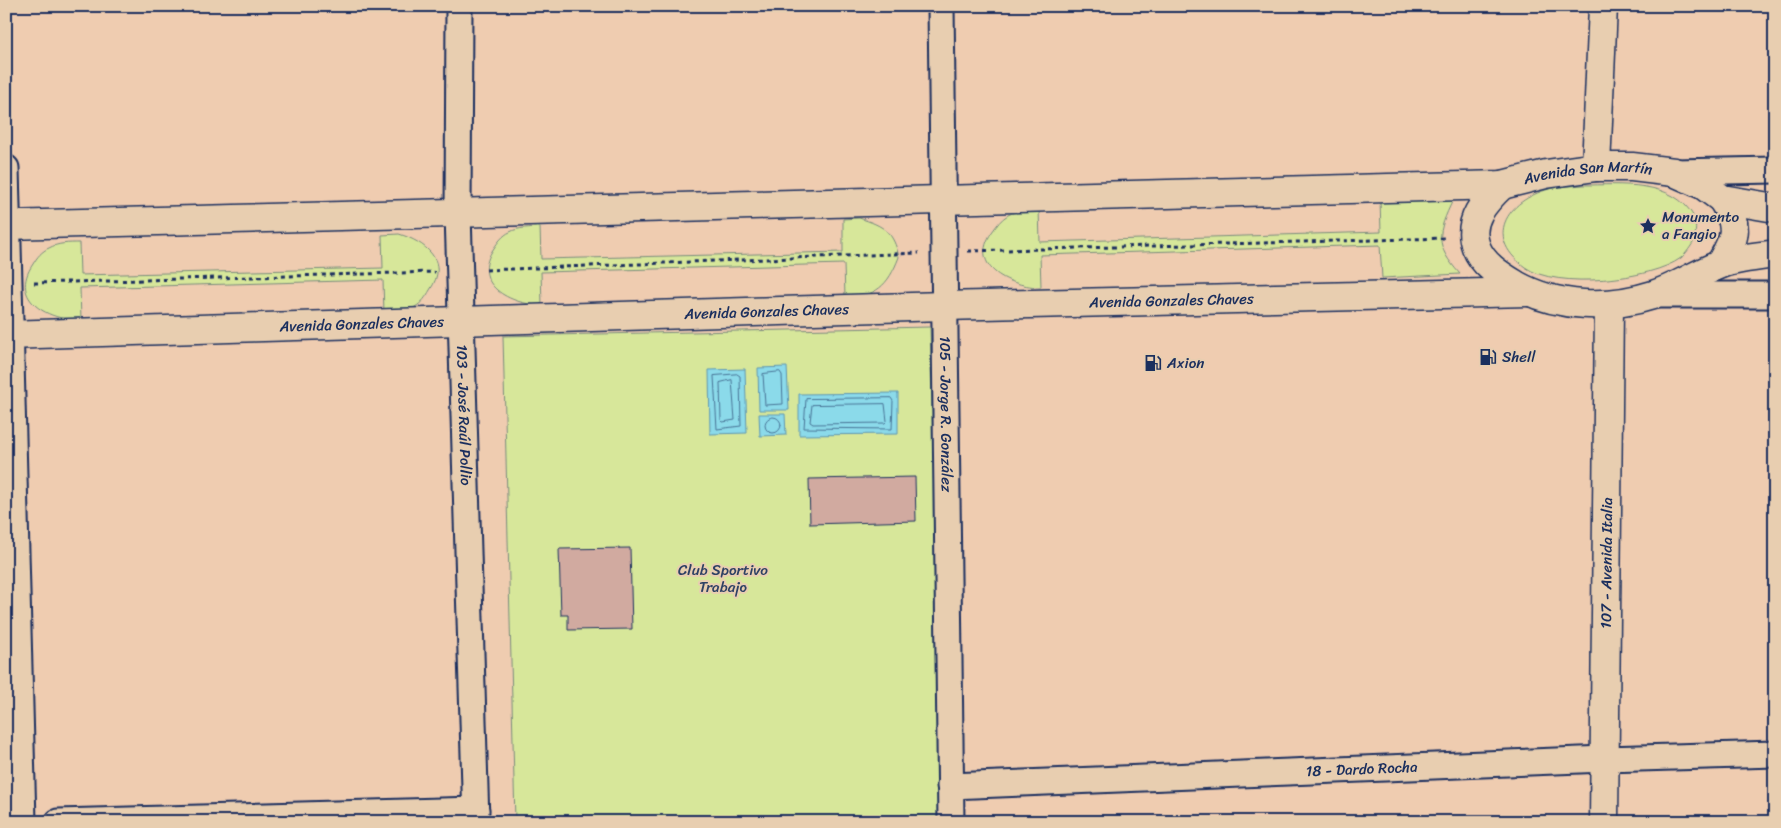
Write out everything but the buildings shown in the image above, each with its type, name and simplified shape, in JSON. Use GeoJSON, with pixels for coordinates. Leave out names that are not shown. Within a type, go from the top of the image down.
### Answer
{"type":"FeatureCollection","features":[{"type":"Feature","properties":{"kind":"main road"},"geometry":{"type":"LineString","coordinates":[[1596,167],[1603,6]]}},
{"type":"Feature","properties":{"kind":"main road","name":"Avenida San Martín"},"geometry":{"type":"LineString","coordinates":[[1502,185],[1546,174],[1596,167],[1632,167],[1674,172],[1703,185],[1722,199],[1775,208]]}},
{"type":"Feature","properties":{"kind":"main road"},"geometry":{"type":"LineString","coordinates":[[7,225],[1502,185]]}},
{"type":"Feature","properties":{"kind":"main road"},"geometry":{"type":"LineString","coordinates":[[1502,185],[1484,202],[1474,221],[1472,237],[1479,256],[1498,274],[1528,292],[1568,302],[1609,305],[1654,295],[1720,264],[1775,254]]}},
{"type":"Feature","properties":{"kind":"main road"},"geometry":{"type":"LineString","coordinates":[[1720,264],[1731,245],[1735,231],[1732,215],[1722,199]]}},
{"type":"Feature","properties":{"kind":"main road","name":"Avenida Gonzales Chaves"},"geometry":{"type":"LineString","coordinates":[[8,335],[944,306],[1528,292]]}},
{"type":"Feature","properties":{"kind":"main road","name":"107 - Avenida Italia"},"geometry":{"type":"LineString","coordinates":[[1604,822],[1609,305]]}},
{"type":"Feature","properties":{"kind":"street","name":"103 - José Raúl Pollio"},"geometry":{"type":"LineString","coordinates":[[459,6],[458,213],[476,816]]}},
{"type":"Feature","properties":{"kind":"street","name":"105 - Jorge R. González"},"geometry":{"type":"LineString","coordinates":[[941,6],[945,200],[944,306],[951,822]]}},
{"type":"Feature","properties":{"kind":"street"},"geometry":{"type":"LineString","coordinates":[[6,168],[9,284],[8,335],[24,822]]}},
{"type":"Feature","properties":{"kind":"street","name":"Avenida San Martín"},"geometry":{"type":"LineString","coordinates":[[1674,172],[1775,170]]}},
{"type":"Feature","properties":{"kind":"street"},"geometry":{"type":"LineString","coordinates":[[1654,295],[1775,294]]}},
{"type":"Feature","properties":{"kind":"street","name":"18 - Dardo Rocha"},"geometry":{"type":"LineString","coordinates":[[950,786],[1605,759],[1775,754]]}},
{"type":"Feature","properties":{"kind":"street"},"geometry":{"type":"LineString","coordinates":[[58,822],[476,816]]}},
{"type":"Feature","properties":{"kind":"path"},"geometry":{"type":"LineString","coordinates":[[9,284],[460,271],[945,252],[1472,237]]}},
{"type":"Feature","properties":{"kind":"green space"},"geometry":{"type":"Polygon","coordinates":[[[1629,185],[1659,190],[1673,196],[1685,205],[1695,219],[1695,240],[1681,258],[1667,266],[1627,277],[1580,280],[1558,278],[1539,274],[1525,267],[1512,255],[1505,243],[1503,231],[1506,219],[1524,200],[1538,193],[1556,187],[1629,185]]]}},
{"type":"Feature","properties":{"kind":"green space"},"geometry":{"type":"Polygon","coordinates":[[[1380,200],[1453,200],[1441,230],[1441,238],[1442,247],[1446,255],[1460,274],[1382,278],[1380,245],[1040,255],[1041,287],[1006,279],[996,273],[989,265],[985,256],[986,245],[999,222],[1008,215],[1023,210],[1039,209],[1040,242],[1381,232],[1380,200]]]}},
{"type":"Feature","properties":{"kind":"green space"},"geometry":{"type":"Polygon","coordinates":[[[859,218],[875,224],[886,231],[894,241],[899,257],[885,282],[873,292],[865,295],[845,297],[844,264],[541,272],[542,305],[518,301],[497,290],[490,282],[487,272],[488,261],[499,241],[507,233],[521,228],[540,227],[541,259],[843,252],[843,219],[859,218]]]}},
{"type":"Feature","properties":{"kind":"green space"},"geometry":{"type":"Polygon","coordinates":[[[399,234],[418,242],[426,248],[436,262],[437,270],[435,280],[424,300],[415,307],[400,312],[384,313],[383,280],[80,288],[81,320],[57,317],[46,312],[36,306],[29,298],[26,288],[27,277],[33,264],[46,249],[56,245],[79,243],[80,275],[383,268],[382,235],[399,234]]]}},
{"type":"Feature","properties":{"kind":"green space","name":"Club Sportivo Trabajo"},"geometry":{"type":"Polygon","coordinates":[[[930,327],[943,822],[515,822],[503,336],[930,327]]]}},
{"type":"Feature","properties":{"kind":"water"},"geometry":{"type":"Polygon","coordinates":[[[787,367],[789,410],[759,410],[758,368],[787,367]]]}},
{"type":"Feature","properties":{"kind":"water"},"geometry":{"type":"Polygon","coordinates":[[[745,369],[747,433],[710,434],[709,370],[745,369]]]}},
{"type":"Feature","properties":{"kind":"water"},"geometry":{"type":"Polygon","coordinates":[[[898,393],[898,434],[799,435],[799,394],[898,393]]]}},
{"type":"Feature","properties":{"kind":"water"},"geometry":{"type":"Polygon","coordinates":[[[759,414],[785,414],[786,435],[760,436],[759,414]]]}},
{"type":"Feature","properties":{"kind":"place","name":"Monumento a Fangio"},"geometry":{"type":"Point","coordinates":[1648,226]}},
{"type":"Feature","properties":{"kind":"place","name":"Shell"},"geometry":{"type":"Point","coordinates":[1488,357]}},
{"type":"Feature","properties":{"kind":"place","name":"Axion"},"geometry":{"type":"Point","coordinates":[1153,363]}}]}
